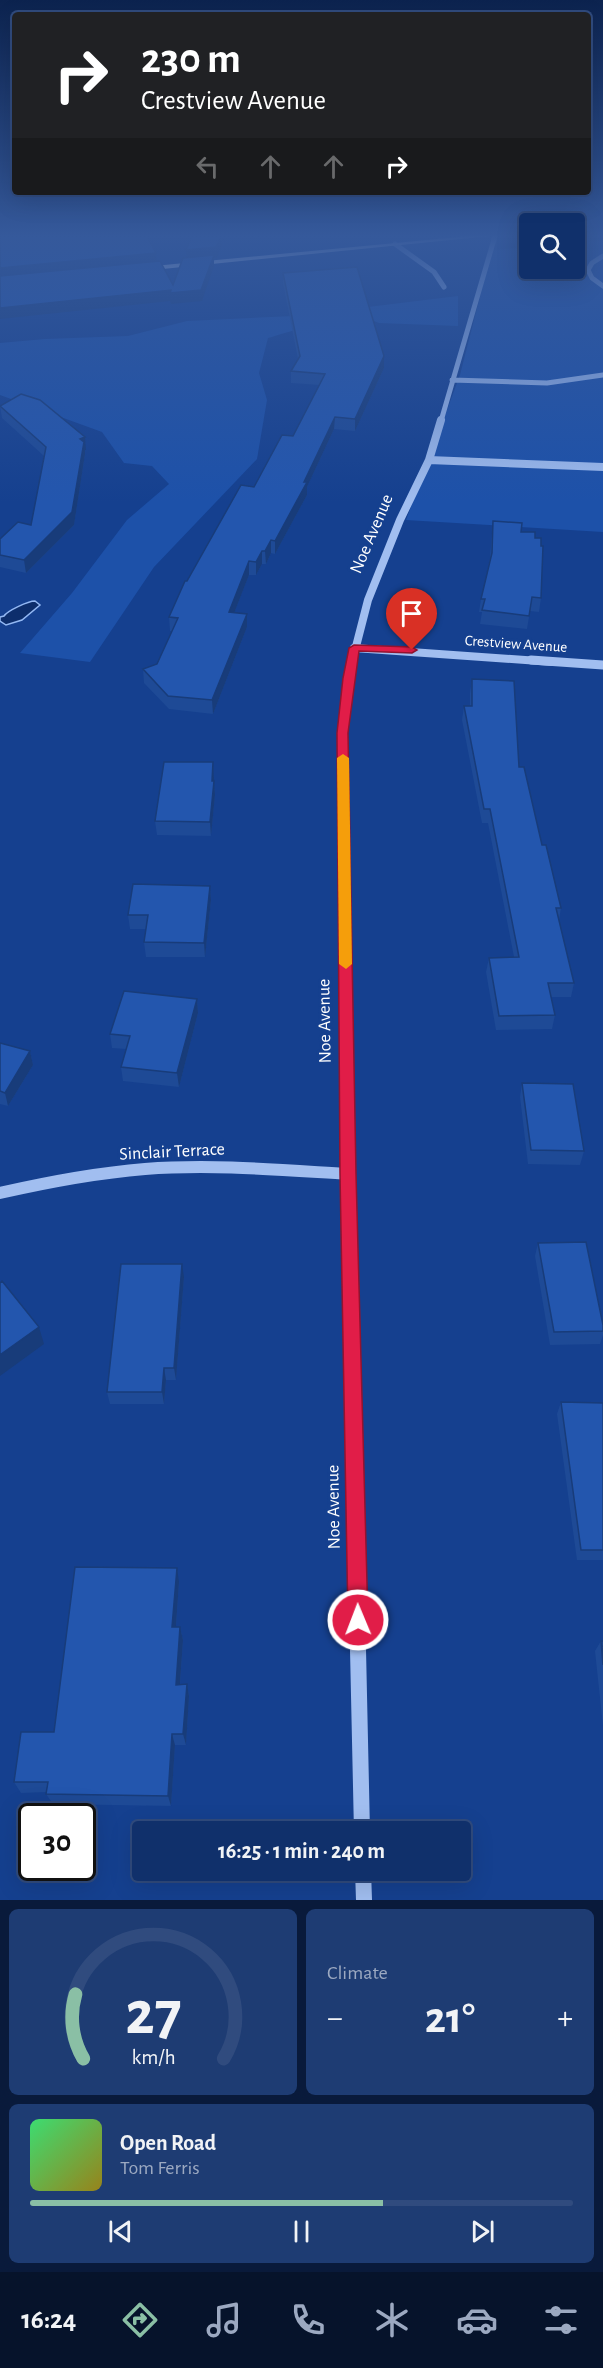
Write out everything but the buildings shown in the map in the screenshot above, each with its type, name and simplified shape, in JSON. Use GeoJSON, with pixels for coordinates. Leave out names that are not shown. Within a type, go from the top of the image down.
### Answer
{"type":"FeatureCollection","features":[{"type":"Feature","properties":{"kind":"street","name":"Noe Avenue"},"geometry":{"type":"LineString","coordinates":[[362,1821],[348,1174],[343,733],[348,678],[368,600],[400,520],[429,459],[471,325]]}},
{"type":"Feature","properties":{"kind":"street"},"geometry":{"type":"LineString","coordinates":[[452,380],[549,382],[589,379],[603,375]]}},
{"type":"Feature","properties":{"kind":"street"},"geometry":{"type":"LineString","coordinates":[[429,459],[603,467]]}},
{"type":"Feature","properties":{"kind":"street","name":"Crestview Avenue"},"geometry":{"type":"LineString","coordinates":[[354,648],[603,665]]}},
{"type":"Feature","properties":{"kind":"street","name":"Sinclair Terrace"},"geometry":{"type":"LineString","coordinates":[[0,1193],[64,1179],[146,1169],[227,1167],[348,1174]]}},
{"type":"Feature","properties":{"kind":"street"},"geometry":{"type":"LineString","coordinates":[[363,1881],[364,1900]]}},
{"type":"Feature","properties":{"kind":"shaded area"},"geometry":{"type":"Polygon","coordinates":[[[173,325],[318,325],[268,338],[259,373],[267,400],[257,459],[154,567],[90,662],[20,653],[72,593],[127,520],[169,484],[152,466],[124,463],[102,432],[0,395],[0,343],[128,336],[173,325]]]}},
{"type":"Feature","properties":{"kind":"shaded area"},"geometry":{"type":"Polygon","coordinates":[[[423,325],[458,325],[458,326],[423,325]]]}},
{"type":"Feature","properties":{"kind":"shaded area"},"geometry":{"type":"Polygon","coordinates":[[[473,325],[603,325],[603,532],[406,520],[460,375],[473,325]]]}},
{"type":"Feature","properties":{"kind":"shaded area"},"geometry":{"type":"Polygon","coordinates":[[[35,601],[40,605],[22,620],[6,625],[0,621],[0,617],[13,609],[35,601]]]}},
{"type":"Feature","properties":{"kind":"slow traffic"},"geometry":{"type":"LineString","coordinates":[[343,758],[346,964]]}},
{"type":"Feature","properties":{"kind":"route"},"geometry":{"type":"LineString","coordinates":[[358,1620],[348,1174],[343,733],[348,678],[354,648],[412,650]]}}]}
